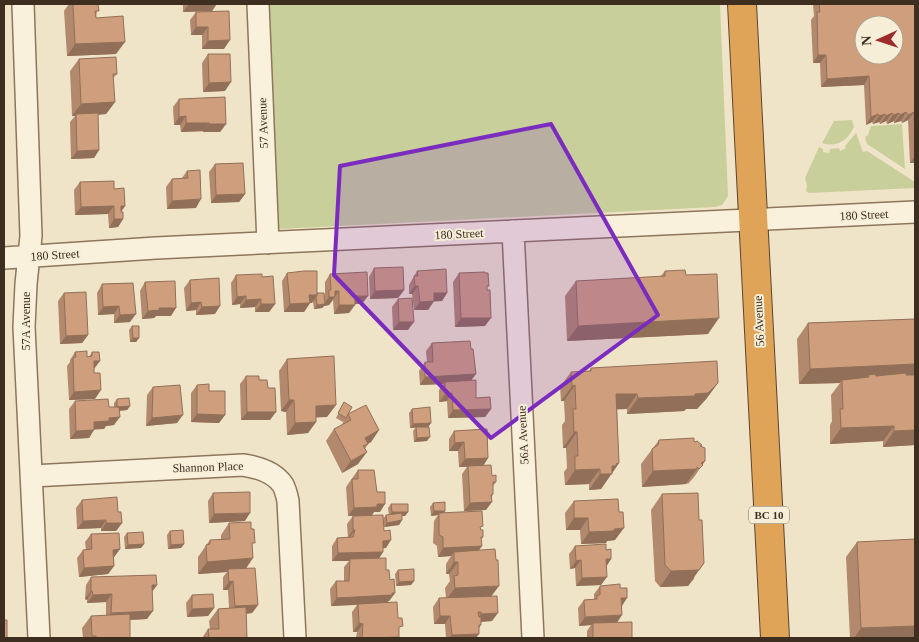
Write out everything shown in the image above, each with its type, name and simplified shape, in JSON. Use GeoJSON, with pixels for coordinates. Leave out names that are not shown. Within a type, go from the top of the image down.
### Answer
{"type":"FeatureCollection","features":[{"type":"Feature","properties":{"kind":"highway","name":"56 Avenue"},"geometry":{"type":"LineString","coordinates":[[742,4],[775,638]]}},
{"type":"Feature","properties":{"kind":"street","name":"57A Avenue"},"geometry":{"type":"LineString","coordinates":[[23,4],[32,236],[25,293],[24,327],[39,638]]}},
{"type":"Feature","properties":{"kind":"street","name":"57 Avenue"},"geometry":{"type":"LineString","coordinates":[[258,4],[268,243]]}},
{"type":"Feature","properties":{"kind":"street","name":"180 Street"},"geometry":{"type":"LineString","coordinates":[[4,258],[156,248],[915,212]]}},
{"type":"Feature","properties":{"kind":"street","name":"56A Avenue"},"geometry":{"type":"LineString","coordinates":[[513,231],[533,638]]}},
{"type":"Feature","properties":{"kind":"street","name":"Shannon Place"},"geometry":{"type":"LineString","coordinates":[[32,476],[243,465],[257,467],[270,473],[282,484],[288,501],[296,638]]}},
{"type":"Feature","properties":{"kind":"highlighted area"},"geometry":{"type":"Polygon","coordinates":[[[551,124],[658,315],[491,438],[334,275],[340,166],[551,124]]]}},
{"type":"Feature","properties":{"kind":"green space"},"geometry":{"type":"Polygon","coordinates":[[[262,4],[720,4],[728,196],[722,205],[715,207],[280,229],[277,227],[262,4]]]}},
{"type":"Feature","properties":{"kind":"green space"},"geometry":{"type":"Polygon","coordinates":[[[852,120],[854,127],[849,136],[837,144],[822,143],[834,121],[852,120]]]}},
{"type":"Feature","properties":{"kind":"green space"},"geometry":{"type":"Polygon","coordinates":[[[902,124],[905,169],[867,144],[865,137],[868,135],[871,126],[902,124]]]}},
{"type":"Feature","properties":{"kind":"green space"},"geometry":{"type":"Polygon","coordinates":[[[856,133],[863,152],[867,151],[915,182],[915,188],[809,193],[806,191],[805,178],[819,147],[823,149],[823,152],[829,153],[830,149],[839,148],[840,151],[846,148],[845,146],[856,133]]]}},
{"type":"Feature","properties":{"kind":"building"},"geometry":{"type":"Polygon","coordinates":[[[73,4],[98,4],[99,11],[95,11],[96,18],[123,16],[125,42],[75,44],[73,4]]]}},
{"type":"Feature","properties":{"kind":"building"},"geometry":{"type":"Polygon","coordinates":[[[819,4],[915,4],[915,140],[914,112],[908,115],[906,112],[900,115],[899,113],[893,115],[892,113],[886,116],[885,114],[879,116],[878,114],[871,117],[869,76],[827,79],[826,55],[818,55],[817,12],[820,12],[819,4]]]}},
{"type":"Feature","properties":{"kind":"building"},"geometry":{"type":"Polygon","coordinates":[[[229,11],[230,40],[208,41],[208,27],[196,27],[196,12],[229,11]]]}},
{"type":"Feature","properties":{"kind":"building"},"geometry":{"type":"Polygon","coordinates":[[[208,54],[230,54],[231,82],[209,83],[208,54]]]}},
{"type":"Feature","properties":{"kind":"building"},"geometry":{"type":"Polygon","coordinates":[[[116,57],[117,74],[113,74],[115,102],[81,104],[79,59],[116,57]]]}},
{"type":"Feature","properties":{"kind":"building"},"geometry":{"type":"Polygon","coordinates":[[[225,97],[226,124],[186,123],[186,116],[179,117],[179,99],[225,97]]]}},
{"type":"Feature","properties":{"kind":"building"},"geometry":{"type":"Polygon","coordinates":[[[98,113],[99,150],[77,151],[76,114],[98,113]]]}},
{"type":"Feature","properties":{"kind":"building"},"geometry":{"type":"Polygon","coordinates":[[[243,163],[245,194],[216,195],[215,164],[243,163]]]}},
{"type":"Feature","properties":{"kind":"building"},"geometry":{"type":"Polygon","coordinates":[[[200,170],[201,199],[172,201],[172,179],[188,178],[187,171],[200,170]]]}},
{"type":"Feature","properties":{"kind":"building"},"geometry":{"type":"Polygon","coordinates":[[[114,181],[114,189],[124,188],[125,206],[121,206],[123,219],[114,219],[114,206],[81,207],[80,182],[114,181]]]}},
{"type":"Feature","properties":{"kind":"building"},"geometry":{"type":"Polygon","coordinates":[[[403,267],[404,290],[375,291],[374,268],[403,267]]]}},
{"type":"Feature","properties":{"kind":"building"},"geometry":{"type":"Polygon","coordinates":[[[446,269],[447,293],[434,293],[434,301],[420,302],[418,286],[415,286],[414,276],[418,276],[417,271],[446,269]]]}},
{"type":"Feature","properties":{"kind":"building"},"geometry":{"type":"Polygon","coordinates":[[[685,270],[686,275],[717,274],[719,318],[578,326],[576,281],[665,276],[665,271],[685,270]]]}},
{"type":"Feature","properties":{"kind":"building"},"geometry":{"type":"Polygon","coordinates":[[[317,271],[317,295],[309,295],[310,303],[290,304],[287,273],[317,271]]]}},
{"type":"Feature","properties":{"kind":"building"},"geometry":{"type":"Polygon","coordinates":[[[367,272],[368,296],[355,296],[355,305],[339,305],[339,291],[335,291],[335,297],[329,297],[329,290],[331,290],[330,274],[367,272]]]}},
{"type":"Feature","properties":{"kind":"building"},"geometry":{"type":"Polygon","coordinates":[[[459,273],[488,273],[489,286],[487,286],[487,290],[490,290],[491,318],[461,318],[459,273]]]}},
{"type":"Feature","properties":{"kind":"building"},"geometry":{"type":"Polygon","coordinates":[[[262,274],[262,277],[273,276],[275,304],[261,304],[261,299],[246,300],[246,296],[237,297],[236,275],[262,274]]]}},
{"type":"Feature","properties":{"kind":"building"},"geometry":{"type":"Polygon","coordinates":[[[219,278],[220,306],[202,307],[201,302],[191,303],[190,280],[219,278]]]}},
{"type":"Feature","properties":{"kind":"building"},"geometry":{"type":"Polygon","coordinates":[[[175,281],[176,308],[159,308],[160,310],[148,311],[145,282],[175,281]]]}},
{"type":"Feature","properties":{"kind":"building"},"geometry":{"type":"Polygon","coordinates":[[[133,283],[136,314],[120,315],[119,306],[103,307],[102,284],[133,283]]]}},
{"type":"Feature","properties":{"kind":"building"},"geometry":{"type":"Polygon","coordinates":[[[86,292],[88,335],[66,336],[64,293],[86,292]]]}},
{"type":"Feature","properties":{"kind":"building"},"geometry":{"type":"Polygon","coordinates":[[[317,293],[324,293],[325,304],[317,305],[317,293]]]}},
{"type":"Feature","properties":{"kind":"building"},"geometry":{"type":"Polygon","coordinates":[[[412,298],[414,322],[399,322],[398,299],[412,298]]]}},
{"type":"Feature","properties":{"kind":"building"},"geometry":{"type":"Polygon","coordinates":[[[915,319],[915,364],[810,369],[808,323],[915,319]]]}},
{"type":"Feature","properties":{"kind":"building"},"geometry":{"type":"Polygon","coordinates":[[[132,326],[139,326],[139,338],[133,338],[132,326]]]}},
{"type":"Feature","properties":{"kind":"building"},"geometry":{"type":"Polygon","coordinates":[[[470,341],[471,349],[473,349],[476,374],[425,377],[425,362],[433,362],[432,343],[470,341]]]}},
{"type":"Feature","properties":{"kind":"building"},"geometry":{"type":"Polygon","coordinates":[[[87,351],[87,357],[92,356],[92,352],[99,352],[100,361],[94,361],[94,373],[100,373],[101,390],[74,392],[73,358],[76,357],[75,352],[87,351]]]}},
{"type":"Feature","properties":{"kind":"building"},"geometry":{"type":"Polygon","coordinates":[[[334,356],[336,405],[316,406],[316,422],[295,423],[294,400],[289,400],[287,359],[334,356]]]}},
{"type":"Feature","properties":{"kind":"building"},"geometry":{"type":"Polygon","coordinates":[[[717,361],[718,383],[708,393],[695,394],[695,396],[638,398],[637,394],[616,394],[619,463],[616,466],[612,466],[612,474],[600,474],[600,469],[575,470],[575,456],[578,456],[577,432],[574,432],[573,409],[576,409],[575,385],[572,386],[571,372],[591,371],[591,368],[717,361]]]}},
{"type":"Feature","properties":{"kind":"building"},"geometry":{"type":"Polygon","coordinates":[[[906,373],[906,375],[915,375],[915,430],[894,431],[894,426],[841,428],[840,409],[843,409],[842,380],[869,377],[868,375],[876,374],[876,376],[906,373]]]}},
{"type":"Feature","properties":{"kind":"building"},"geometry":{"type":"Polygon","coordinates":[[[246,376],[259,376],[259,380],[267,380],[268,388],[275,388],[276,412],[247,412],[246,376]]]}},
{"type":"Feature","properties":{"kind":"building"},"geometry":{"type":"Polygon","coordinates":[[[476,380],[476,398],[490,397],[491,409],[453,410],[452,393],[445,394],[445,382],[476,380]]]}},
{"type":"Feature","properties":{"kind":"building"},"geometry":{"type":"Polygon","coordinates":[[[209,384],[209,391],[225,391],[225,415],[197,414],[197,385],[209,384]]]}},
{"type":"Feature","properties":{"kind":"building"},"geometry":{"type":"Polygon","coordinates":[[[180,385],[183,415],[152,418],[153,387],[180,385]]]}},
{"type":"Feature","properties":{"kind":"building"},"geometry":{"type":"Polygon","coordinates":[[[129,398],[130,406],[117,407],[117,399],[129,398]]]}},
{"type":"Feature","properties":{"kind":"building"},"geometry":{"type":"Polygon","coordinates":[[[108,399],[109,407],[119,407],[120,417],[109,418],[109,421],[94,422],[94,430],[76,431],[75,401],[108,399]]]}},
{"type":"Feature","properties":{"kind":"building"},"geometry":{"type":"Polygon","coordinates":[[[344,402],[352,407],[346,418],[338,413],[344,402]]]}},
{"type":"Feature","properties":{"kind":"building"},"geometry":{"type":"Polygon","coordinates":[[[366,405],[379,430],[365,438],[368,444],[363,446],[367,452],[351,461],[334,429],[351,420],[348,414],[366,405]]]}},
{"type":"Feature","properties":{"kind":"building"},"geometry":{"type":"Polygon","coordinates":[[[430,407],[431,423],[413,424],[412,409],[430,407]]]}},
{"type":"Feature","properties":{"kind":"building"},"geometry":{"type":"Polygon","coordinates":[[[416,427],[429,427],[430,437],[417,438],[416,427]]]}},
{"type":"Feature","properties":{"kind":"building"},"geometry":{"type":"Polygon","coordinates":[[[487,429],[488,458],[465,459],[464,442],[455,443],[454,431],[487,429]]]}},
{"type":"Feature","properties":{"kind":"building"},"geometry":{"type":"Polygon","coordinates":[[[694,438],[695,442],[697,441],[702,445],[700,446],[705,448],[705,461],[701,463],[703,465],[699,469],[697,467],[697,469],[653,471],[652,449],[658,445],[659,440],[694,438]]]}},
{"type":"Feature","properties":{"kind":"building"},"geometry":{"type":"Polygon","coordinates":[[[491,465],[492,476],[496,475],[496,482],[493,482],[493,494],[491,495],[492,502],[470,503],[468,466],[491,465]]]}},
{"type":"Feature","properties":{"kind":"building"},"geometry":{"type":"Polygon","coordinates":[[[358,470],[374,470],[377,492],[385,492],[385,504],[377,504],[377,507],[354,508],[352,479],[358,479],[358,470]]]}},
{"type":"Feature","properties":{"kind":"building"},"geometry":{"type":"Polygon","coordinates":[[[250,492],[250,513],[214,514],[213,493],[250,492]]]}},
{"type":"Feature","properties":{"kind":"building"},"geometry":{"type":"Polygon","coordinates":[[[698,493],[699,520],[702,520],[704,563],[699,570],[671,571],[665,565],[662,494],[698,493]]]}},
{"type":"Feature","properties":{"kind":"building"},"geometry":{"type":"Polygon","coordinates":[[[117,497],[118,512],[121,512],[122,523],[106,523],[106,520],[83,521],[82,500],[117,497]]]}},
{"type":"Feature","properties":{"kind":"building"},"geometry":{"type":"Polygon","coordinates":[[[618,499],[619,512],[623,512],[624,528],[614,529],[614,531],[589,532],[588,518],[574,518],[574,501],[618,499]]]}},
{"type":"Feature","properties":{"kind":"building"},"geometry":{"type":"Polygon","coordinates":[[[445,502],[445,511],[434,511],[433,503],[445,502]]]}},
{"type":"Feature","properties":{"kind":"building"},"geometry":{"type":"Polygon","coordinates":[[[391,504],[408,504],[408,512],[392,512],[391,504]]]}},
{"type":"Feature","properties":{"kind":"building"},"geometry":{"type":"Polygon","coordinates":[[[482,511],[483,526],[480,527],[483,530],[483,537],[481,537],[482,546],[443,548],[443,537],[439,535],[439,513],[482,511]]]}},
{"type":"Feature","properties":{"kind":"building"},"geometry":{"type":"Polygon","coordinates":[[[402,513],[402,520],[387,523],[386,515],[402,513]]]}},
{"type":"Feature","properties":{"kind":"building"},"geometry":{"type":"Polygon","coordinates":[[[383,515],[384,531],[390,530],[391,540],[383,541],[383,552],[338,553],[337,538],[353,537],[355,530],[353,530],[353,516],[383,515]]]}},
{"type":"Feature","properties":{"kind":"building"},"geometry":{"type":"Polygon","coordinates":[[[251,522],[251,529],[254,529],[255,543],[252,543],[253,558],[207,562],[206,545],[210,544],[210,540],[230,539],[229,523],[251,522]]]}},
{"type":"Feature","properties":{"kind":"building"},"geometry":{"type":"Polygon","coordinates":[[[183,530],[184,544],[171,545],[170,531],[183,530]]]}},
{"type":"Feature","properties":{"kind":"building"},"geometry":{"type":"Polygon","coordinates":[[[143,532],[144,544],[128,545],[127,533],[143,532]]]}},
{"type":"Feature","properties":{"kind":"building"},"geometry":{"type":"Polygon","coordinates":[[[119,533],[120,549],[113,550],[114,566],[84,568],[83,550],[92,549],[91,534],[119,533]]]}},
{"type":"Feature","properties":{"kind":"building"},"geometry":{"type":"Polygon","coordinates":[[[915,539],[915,626],[861,628],[857,542],[915,539]]]}},
{"type":"Feature","properties":{"kind":"building"},"geometry":{"type":"Polygon","coordinates":[[[606,544],[606,550],[611,549],[611,559],[606,559],[607,577],[582,578],[581,560],[576,561],[575,546],[606,544]]]}},
{"type":"Feature","properties":{"kind":"building"},"geometry":{"type":"Polygon","coordinates":[[[495,549],[496,560],[498,560],[499,586],[455,588],[454,576],[458,575],[458,562],[454,562],[454,552],[495,549]]]}},
{"type":"Feature","properties":{"kind":"building"},"geometry":{"type":"Polygon","coordinates":[[[386,558],[386,570],[389,570],[390,580],[394,579],[395,593],[392,593],[392,595],[337,598],[336,581],[349,581],[350,559],[386,558]]]}},
{"type":"Feature","properties":{"kind":"building"},"geometry":{"type":"Polygon","coordinates":[[[255,568],[258,605],[235,606],[233,581],[229,582],[228,569],[255,568]]]}},
{"type":"Feature","properties":{"kind":"building"},"geometry":{"type":"Polygon","coordinates":[[[414,569],[414,581],[399,582],[398,570],[414,569]]]}},
{"type":"Feature","properties":{"kind":"building"},"geometry":{"type":"Polygon","coordinates":[[[156,575],[157,585],[152,585],[153,611],[111,613],[112,594],[93,595],[91,591],[91,577],[156,575]]]}},
{"type":"Feature","properties":{"kind":"building"},"geometry":{"type":"Polygon","coordinates":[[[620,584],[620,588],[627,588],[627,598],[621,598],[622,615],[585,617],[584,600],[597,599],[597,595],[600,595],[600,586],[620,584]]]}},
{"type":"Feature","properties":{"kind":"building"},"geometry":{"type":"Polygon","coordinates":[[[213,594],[214,608],[192,609],[192,595],[213,594]]]}},
{"type":"Feature","properties":{"kind":"building"},"geometry":{"type":"Polygon","coordinates":[[[497,596],[498,613],[481,614],[481,612],[478,612],[479,617],[481,617],[479,634],[452,635],[450,616],[440,616],[439,598],[497,596]]]}},
{"type":"Feature","properties":{"kind":"building"},"geometry":{"type":"Polygon","coordinates":[[[397,602],[398,618],[402,618],[403,626],[399,627],[399,637],[362,638],[363,624],[359,623],[358,604],[397,602]]]}},
{"type":"Feature","properties":{"kind":"building"},"geometry":{"type":"Polygon","coordinates":[[[246,607],[247,638],[209,638],[208,629],[219,629],[218,609],[246,607]]]}},
{"type":"Feature","properties":{"kind":"building"},"geometry":{"type":"Polygon","coordinates":[[[130,614],[130,638],[96,638],[96,636],[92,636],[91,616],[130,614]]]}},
{"type":"Feature","properties":{"kind":"building"},"geometry":{"type":"Polygon","coordinates":[[[4,620],[7,620],[7,638],[4,638],[4,620]]]}},
{"type":"Feature","properties":{"kind":"building"},"geometry":{"type":"Polygon","coordinates":[[[632,622],[632,638],[593,638],[593,623],[632,622]]]}}]}
